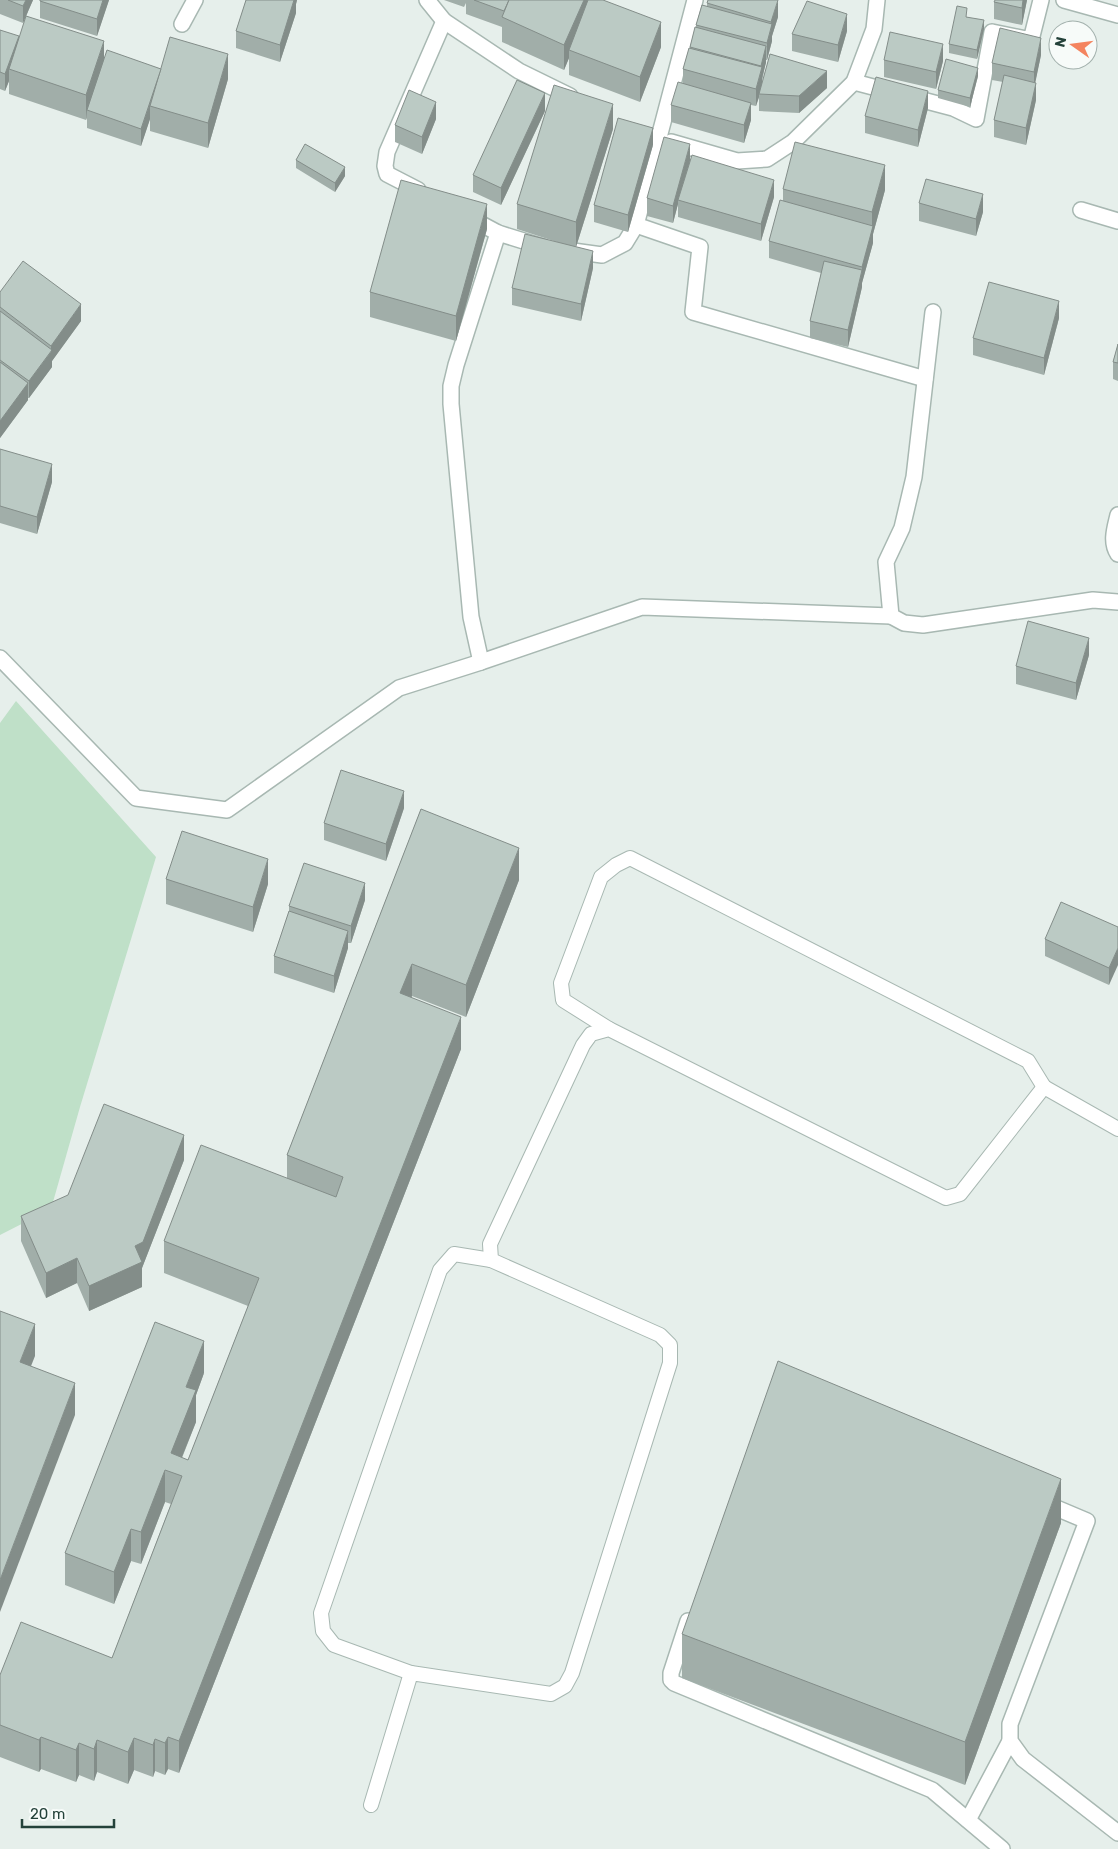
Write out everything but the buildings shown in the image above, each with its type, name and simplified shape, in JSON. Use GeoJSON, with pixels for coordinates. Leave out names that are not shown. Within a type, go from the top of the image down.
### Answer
{"type":"FeatureCollection","features":[{"type":"Feature","properties":{"kind":"street"},"geometry":{"type":"LineString","coordinates":[[182,24],[195,0]]}},
{"type":"Feature","properties":{"kind":"street"},"geometry":{"type":"LineString","coordinates":[[427,0],[444,21],[519,71],[580,101]]}},
{"type":"Feature","properties":{"kind":"street"},"geometry":{"type":"LineString","coordinates":[[455,210],[498,233],[545,248],[602,254],[625,244],[636,225],[695,0]]}},
{"type":"Feature","properties":{"kind":"street"},"geometry":{"type":"LineString","coordinates":[[642,131],[659,139],[737,160],[767,159],[793,142],[854,82],[874,29],[877,0]]}},
{"type":"Feature","properties":{"kind":"street"},"geometry":{"type":"LineString","coordinates":[[854,82],[953,108],[976,119],[992,32],[1031,40],[1041,0]]}},
{"type":"Feature","properties":{"kind":"street"},"geometry":{"type":"LineString","coordinates":[[1064,0],[1118,15]]}},
{"type":"Feature","properties":{"kind":"street"},"geometry":{"type":"LineString","coordinates":[[430,196],[386,174],[385,166],[387,152],[444,21]]}},
{"type":"Feature","properties":{"kind":"street"},"geometry":{"type":"LineString","coordinates":[[1081,210],[1118,220]]}},
{"type":"Feature","properties":{"kind":"street"},"geometry":{"type":"LineString","coordinates":[[636,225],[700,247],[693,312],[926,379]]}},
{"type":"Feature","properties":{"kind":"street"},"geometry":{"type":"LineString","coordinates":[[481,662],[471,617],[451,404],[456,365],[498,233]]}},
{"type":"Feature","properties":{"kind":"street"},"geometry":{"type":"LineString","coordinates":[[891,616],[886,562],[902,528],[914,477],[933,312]]}},
{"type":"Feature","properties":{"kind":"street"},"geometry":{"type":"LineString","coordinates":[[1118,515],[1114,530],[1114,546],[1118,554]]}},
{"type":"Feature","properties":{"kind":"street"},"geometry":{"type":"LineString","coordinates":[[0,658],[136,798],[227,810],[399,688],[642,607],[891,616],[904,623],[922,625],[1093,600],[1118,602]]}},
{"type":"Feature","properties":{"kind":"street"},"geometry":{"type":"LineString","coordinates":[[968,1820],[1010,1741],[1010,1724],[1087,1520],[1024,1494]]}},
{"type":"Feature","properties":{"kind":"street"},"geometry":{"type":"LineString","coordinates":[[694,1603],[671,1673],[671,1680],[674,1683],[932,1790],[1002,1849]]}},
{"type":"Feature","properties":{"kind":"street"},"geometry":{"type":"LineString","coordinates":[[1010,1741],[1024,1759],[1118,1833]]}},
{"type":"Feature","properties":{"kind":"lane"},"geometry":{"type":"LineString","coordinates":[[1044,1087],[960,1194],[946,1198],[608,1028],[563,1000],[561,983],[601,877],[616,865],[630,858],[1028,1061],[1044,1087],[1118,1129]]}},
{"type":"Feature","properties":{"kind":"lane"},"geometry":{"type":"LineString","coordinates":[[492,1260],[490,1244],[582,1046],[591,1034],[608,1028]]}},
{"type":"Feature","properties":{"kind":"lane"},"geometry":{"type":"LineString","coordinates":[[454,1254],[492,1260],[660,1335],[670,1345],[670,1363],[572,1673],[565,1686],[551,1694],[411,1673],[334,1645],[323,1631],[321,1613],[440,1270],[454,1254]]}},
{"type":"Feature","properties":{"kind":"lane"},"geometry":{"type":"LineString","coordinates":[[372,1805],[411,1673]]}},
{"type":"Feature","properties":{"kind":"green space"},"geometry":{"type":"Polygon","coordinates":[[[16,701],[156,857],[51,1209],[0,1235],[0,723],[16,701]]]}}]}
